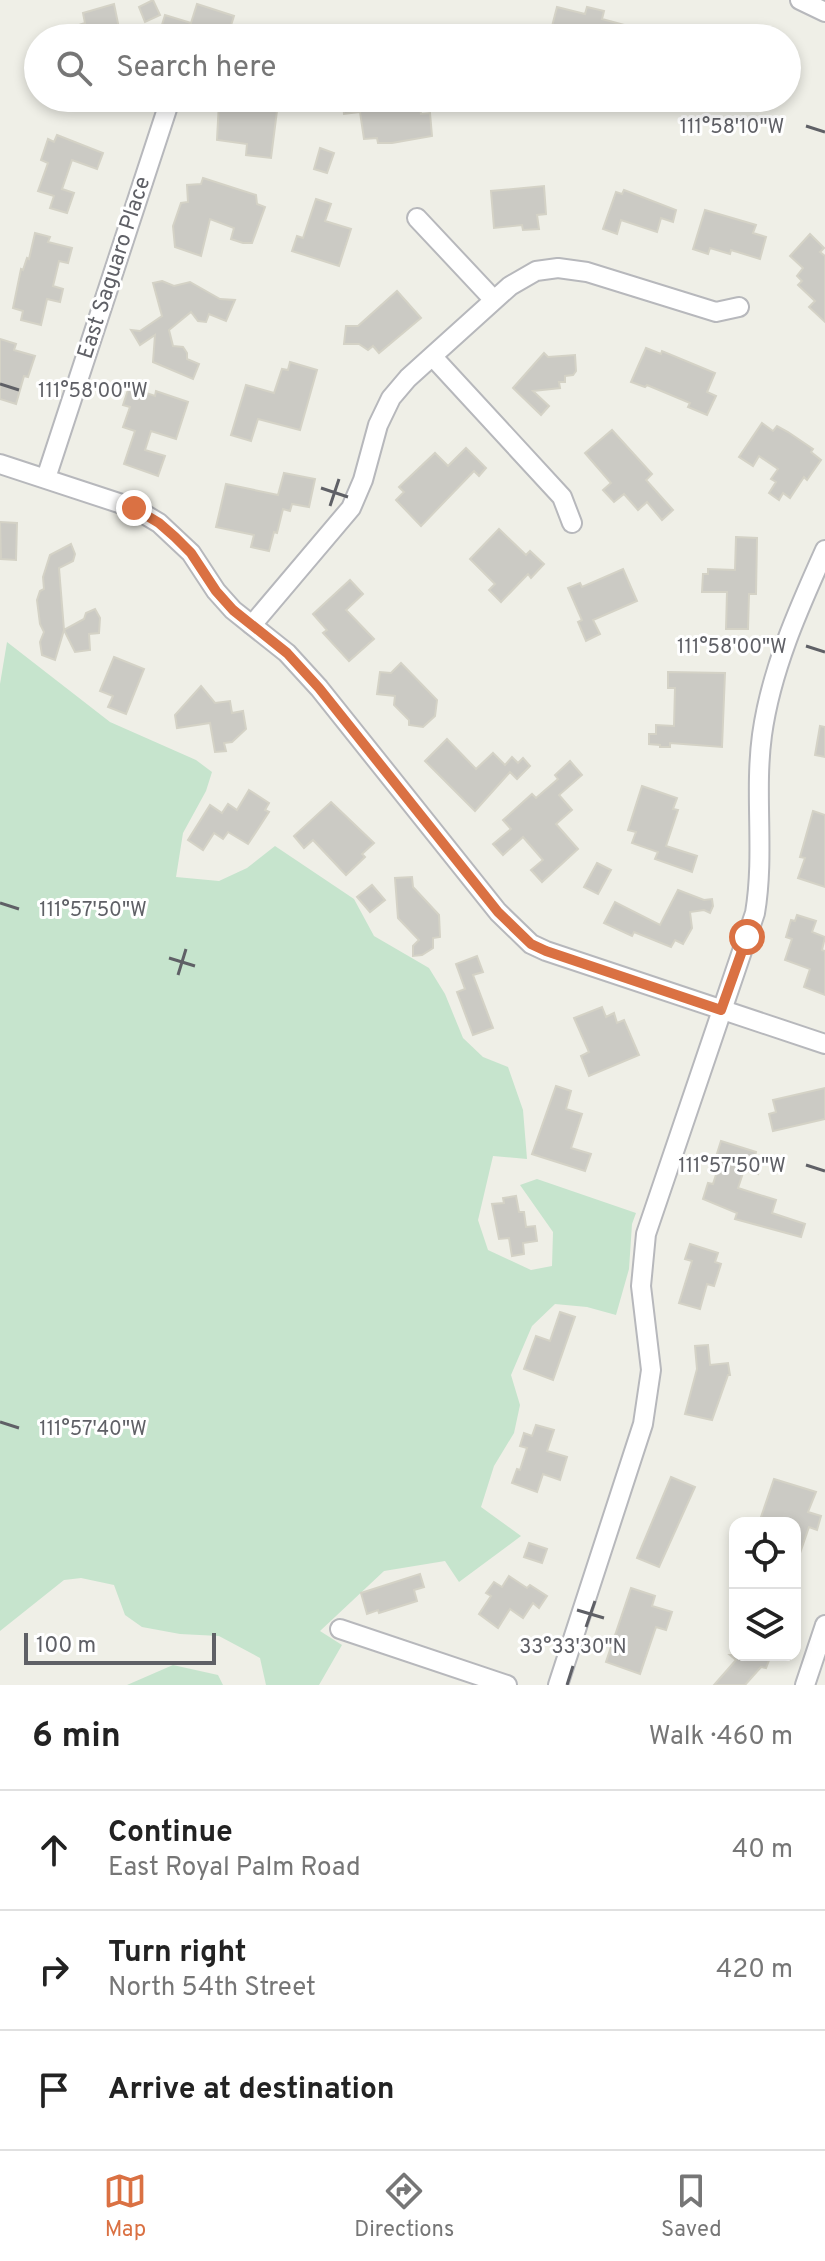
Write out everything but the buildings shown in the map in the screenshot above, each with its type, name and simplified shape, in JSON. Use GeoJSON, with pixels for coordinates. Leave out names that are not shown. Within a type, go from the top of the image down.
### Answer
{"type":"FeatureCollection","features":[{"type":"Feature","properties":{"kind":"street"},"geometry":{"type":"LineString","coordinates":[[800,0],[825,12]]}},
{"type":"Feature","properties":{"kind":"street","name":"East Saguaro Place"},"geometry":{"type":"LineString","coordinates":[[46,478],[166,112]]}},
{"type":"Feature","properties":{"kind":"street"},"geometry":{"type":"LineString","coordinates":[[417,218],[493,299]]}},
{"type":"Feature","properties":{"kind":"street"},"geometry":{"type":"LineString","coordinates":[[252,625],[351,508],[363,480],[378,425],[391,398],[408,378],[510,286],[536,271],[558,268],[587,272],[716,312],[739,307]]}},
{"type":"Feature","properties":{"kind":"street"},"geometry":{"type":"LineString","coordinates":[[433,357],[562,497],[572,523]]}},
{"type":"Feature","properties":{"kind":"street"},"geometry":{"type":"LineString","coordinates":[[0,464],[134,508],[159,523],[191,553],[216,591],[287,653],[319,688],[489,902],[531,944],[825,1044]]}},
{"type":"Feature","properties":{"kind":"street"},"geometry":{"type":"LineString","coordinates":[[558,1685],[643,1424],[651,1370],[641,1286],[646,1234],[755,913],[759,888],[761,768],[767,712],[786,640],[825,550]]}},
{"type":"Feature","properties":{"kind":"street"},"geometry":{"type":"LineString","coordinates":[[805,1685],[825,1625]]}},
{"type":"Feature","properties":{"kind":"street"},"geometry":{"type":"LineString","coordinates":[[340,1629],[507,1685]]}},
{"type":"Feature","properties":{"kind":"green space"},"geometry":{"type":"Polygon","coordinates":[[[7,642],[110,722],[196,760],[212,772],[206,791],[183,833],[176,877],[219,881],[247,868],[275,846],[354,899],[374,936],[429,968],[445,994],[463,1038],[483,1057],[508,1067],[523,1110],[527,1159],[493,1156],[478,1220],[488,1250],[531,1270],[552,1266],[553,1232],[520,1185],[537,1179],[636,1213],[632,1224],[629,1269],[616,1315],[587,1307],[555,1304],[532,1326],[511,1375],[520,1405],[514,1433],[494,1466],[481,1507],[521,1536],[459,1582],[445,1561],[384,1571],[320,1631],[342,1645],[319,1685],[266,1685],[260,1658],[219,1636],[180,1634],[142,1627],[125,1615],[114,1585],[81,1578],[64,1580],[0,1631],[0,684],[7,642]]]}},
{"type":"Feature","properties":{"kind":"green space"},"geometry":{"type":"Polygon","coordinates":[[[173,1665],[218,1675],[223,1685],[127,1685],[173,1665]]]}},
{"type":"Feature","properties":{"kind":"route"},"geometry":{"type":"LineString","coordinates":[[134,508],[175,537],[191,553],[216,591],[233,610],[287,653],[319,688],[471,880],[511,927],[531,944],[721,1010],[747,937]]}}]}
